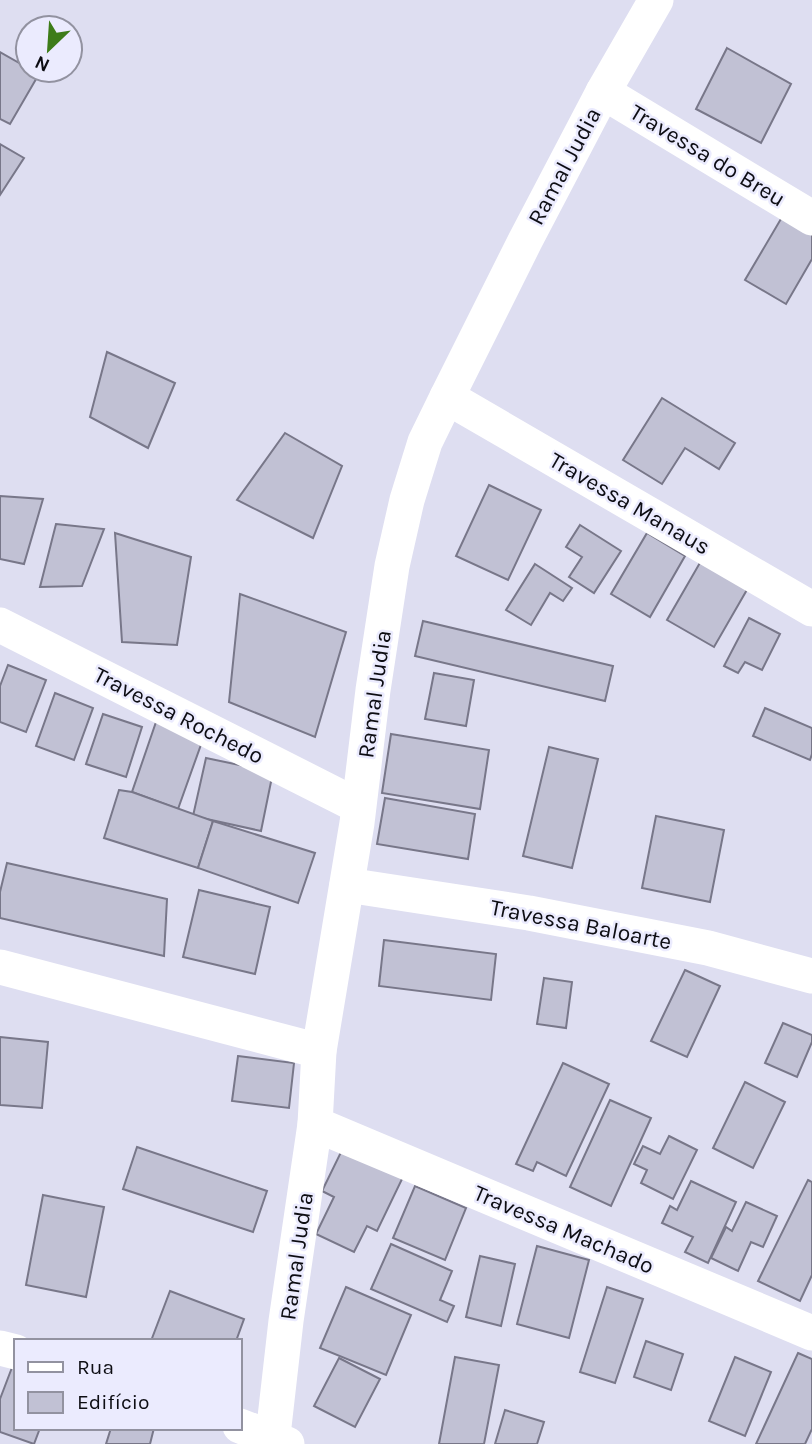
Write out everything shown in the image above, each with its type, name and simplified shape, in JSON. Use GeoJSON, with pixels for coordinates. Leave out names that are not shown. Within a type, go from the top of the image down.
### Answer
{"type":"FeatureCollection","features":[{"type":"Feature","properties":{"kind":"street","name":"Ramal Judia"},"geometry":{"type":"LineString","coordinates":[[277,1442],[286,1321],[315,1124],[319,1051],[347,885],[392,566],[407,500],[425,442],[447,397],[603,92],[656,0]]}},
{"type":"Feature","properties":{"kind":"street","name":"Travessa do Breu"},"geometry":{"type":"LineString","coordinates":[[603,92],[812,218]]}},
{"type":"Feature","properties":{"kind":"street","name":"Travessa Manaus"},"geometry":{"type":"LineString","coordinates":[[447,397],[812,610]]}},
{"type":"Feature","properties":{"kind":"street","name":"Travessa Rochedo"},"geometry":{"type":"LineString","coordinates":[[0,625],[358,806]]}},
{"type":"Feature","properties":{"kind":"street","name":"Travessa Baloarte"},"geometry":{"type":"LineString","coordinates":[[347,885],[529,913],[708,948],[812,976]]}},
{"type":"Feature","properties":{"kind":"street"},"geometry":{"type":"LineString","coordinates":[[0,967],[319,1051]]}},
{"type":"Feature","properties":{"kind":"street","name":"Travessa Machado"},"geometry":{"type":"LineString","coordinates":[[315,1124],[812,1333]]}},
{"type":"Feature","properties":{"kind":"street"},"geometry":{"type":"LineString","coordinates":[[242,1427],[277,1442]]}},
{"type":"Feature","properties":{"kind":"building"},"geometry":{"type":"Polygon","coordinates":[[[727,48],[791,84],[761,143],[696,109],[727,48]]]}},
{"type":"Feature","properties":{"kind":"building"},"geometry":{"type":"Polygon","coordinates":[[[0,52],[14,60],[14,84],[33,84],[10,124],[0,119],[0,52]]]}},
{"type":"Feature","properties":{"kind":"building"},"geometry":{"type":"Polygon","coordinates":[[[0,144],[24,158],[0,195],[0,144]]]}},
{"type":"Feature","properties":{"kind":"building"},"geometry":{"type":"Polygon","coordinates":[[[785,212],[812,225],[812,259],[786,304],[745,280],[785,212]]]}},
{"type":"Feature","properties":{"kind":"building"},"geometry":{"type":"Polygon","coordinates":[[[107,352],[175,383],[148,448],[90,417],[107,352]]]}},
{"type":"Feature","properties":{"kind":"building"},"geometry":{"type":"Polygon","coordinates":[[[662,398],[735,443],[719,469],[685,448],[662,484],[623,460],[662,398]]]}},
{"type":"Feature","properties":{"kind":"building"},"geometry":{"type":"Polygon","coordinates":[[[285,433],[342,466],[313,538],[237,500],[285,433]]]}},
{"type":"Feature","properties":{"kind":"building"},"geometry":{"type":"Polygon","coordinates":[[[489,485],[541,510],[508,580],[456,556],[489,485]]]}},
{"type":"Feature","properties":{"kind":"building"},"geometry":{"type":"Polygon","coordinates":[[[0,496],[43,499],[24,564],[0,559],[0,496]]]}},
{"type":"Feature","properties":{"kind":"building"},"geometry":{"type":"Polygon","coordinates":[[[56,524],[104,529],[82,586],[40,587],[56,524]]]}},
{"type":"Feature","properties":{"kind":"building"},"geometry":{"type":"Polygon","coordinates":[[[580,525],[621,551],[594,593],[569,577],[582,557],[566,547],[580,525]]]}},
{"type":"Feature","properties":{"kind":"building"},"geometry":{"type":"Polygon","coordinates":[[[115,533],[191,557],[177,645],[122,642],[115,533]]]}},
{"type":"Feature","properties":{"kind":"building"},"geometry":{"type":"Polygon","coordinates":[[[647,533],[685,556],[650,617],[611,594],[647,533]]]}},
{"type":"Feature","properties":{"kind":"building"},"geometry":{"type":"Polygon","coordinates":[[[705,554],[752,581],[714,647],[667,620],[705,554]]]}},
{"type":"Feature","properties":{"kind":"building"},"geometry":{"type":"Polygon","coordinates":[[[535,564],[572,588],[563,601],[550,593],[531,625],[506,610],[535,564]]]}},
{"type":"Feature","properties":{"kind":"building"},"geometry":{"type":"Polygon","coordinates":[[[240,594],[346,632],[315,737],[229,702],[240,594]]]}},
{"type":"Feature","properties":{"kind":"building"},"geometry":{"type":"Polygon","coordinates":[[[749,618],[780,634],[762,670],[745,662],[738,673],[724,666],[749,618]]]}},
{"type":"Feature","properties":{"kind":"building"},"geometry":{"type":"Polygon","coordinates":[[[423,621],[613,666],[605,701],[415,656],[423,621]]]}},
{"type":"Feature","properties":{"kind":"building"},"geometry":{"type":"Polygon","coordinates":[[[8,665],[46,680],[26,732],[0,722],[0,686],[8,665]]]}},
{"type":"Feature","properties":{"kind":"building"},"geometry":{"type":"Polygon","coordinates":[[[434,673],[474,680],[466,726],[425,719],[434,673]]]}},
{"type":"Feature","properties":{"kind":"building"},"geometry":{"type":"Polygon","coordinates":[[[55,693],[93,708],[74,760],[36,746],[55,693]]]}},
{"type":"Feature","properties":{"kind":"building"},"geometry":{"type":"Polygon","coordinates":[[[765,708],[812,728],[810,760],[753,736],[765,708]]]}},
{"type":"Feature","properties":{"kind":"building"},"geometry":{"type":"Polygon","coordinates":[[[103,714],[142,727],[126,777],[86,764],[103,714]]]}},
{"type":"Feature","properties":{"kind":"building"},"geometry":{"type":"Polygon","coordinates":[[[156,722],[203,739],[178,809],[132,792],[156,722]]]}},
{"type":"Feature","properties":{"kind":"building"},"geometry":{"type":"Polygon","coordinates":[[[391,734],[489,750],[480,809],[382,793],[391,734]]]}},
{"type":"Feature","properties":{"kind":"building"},"geometry":{"type":"Polygon","coordinates":[[[549,747],[598,759],[572,868],[523,856],[549,747]]]}},
{"type":"Feature","properties":{"kind":"building"},"geometry":{"type":"Polygon","coordinates":[[[206,758],[273,772],[261,831],[193,816],[206,758]]]}},
{"type":"Feature","properties":{"kind":"building"},"geometry":{"type":"Polygon","coordinates":[[[119,790],[132,792],[213,821],[198,868],[104,838],[119,790]]]}},
{"type":"Feature","properties":{"kind":"building"},"geometry":{"type":"Polygon","coordinates":[[[385,798],[475,814],[468,859],[377,844],[385,798]]]}},
{"type":"Feature","properties":{"kind":"building"},"geometry":{"type":"Polygon","coordinates":[[[656,816],[724,830],[710,902],[642,888],[656,816]]]}},
{"type":"Feature","properties":{"kind":"building"},"geometry":{"type":"Polygon","coordinates":[[[213,821],[315,853],[298,903],[198,868],[213,821]]]}},
{"type":"Feature","properties":{"kind":"building"},"geometry":{"type":"Polygon","coordinates":[[[7,863],[167,899],[164,956],[0,918],[0,892],[7,863]]]}},
{"type":"Feature","properties":{"kind":"building"},"geometry":{"type":"Polygon","coordinates":[[[199,890],[270,907],[255,974],[183,957],[199,890]]]}},
{"type":"Feature","properties":{"kind":"building"},"geometry":{"type":"Polygon","coordinates":[[[384,940],[496,954],[491,1000],[379,986],[384,940]]]}},
{"type":"Feature","properties":{"kind":"building"},"geometry":{"type":"Polygon","coordinates":[[[685,970],[720,986],[687,1057],[651,1041],[685,970]]]}},
{"type":"Feature","properties":{"kind":"building"},"geometry":{"type":"Polygon","coordinates":[[[544,978],[572,982],[566,1028],[537,1024],[544,978]]]}},
{"type":"Feature","properties":{"kind":"building"},"geometry":{"type":"Polygon","coordinates":[[[783,1023],[812,1035],[812,1042],[797,1077],[765,1063],[783,1023]]]}},
{"type":"Feature","properties":{"kind":"building"},"geometry":{"type":"Polygon","coordinates":[[[0,1037],[48,1042],[42,1108],[0,1105],[0,1037]]]}},
{"type":"Feature","properties":{"kind":"building"},"geometry":{"type":"Polygon","coordinates":[[[238,1056],[294,1063],[289,1108],[232,1101],[238,1056]]]}},
{"type":"Feature","properties":{"kind":"building"},"geometry":{"type":"Polygon","coordinates":[[[563,1063],[609,1084],[566,1176],[537,1162],[533,1171],[516,1164],[563,1063]]]}},
{"type":"Feature","properties":{"kind":"building"},"geometry":{"type":"Polygon","coordinates":[[[745,1082],[785,1102],[753,1168],[713,1148],[745,1082]]]}},
{"type":"Feature","properties":{"kind":"building"},"geometry":{"type":"Polygon","coordinates":[[[610,1100],[651,1118],[611,1206],[570,1187],[610,1100]]]}},
{"type":"Feature","properties":{"kind":"building"},"geometry":{"type":"Polygon","coordinates":[[[669,1136],[697,1150],[673,1199],[641,1183],[647,1170],[634,1164],[643,1146],[660,1154],[669,1136]]]}},
{"type":"Feature","properties":{"kind":"building"},"geometry":{"type":"Polygon","coordinates":[[[137,1147],[267,1191],[253,1232],[123,1189],[137,1147]]]}},
{"type":"Feature","properties":{"kind":"building"},"geometry":{"type":"Polygon","coordinates":[[[343,1148],[403,1177],[377,1231],[367,1226],[354,1252],[316,1234],[334,1197],[322,1191],[343,1148]]]}},
{"type":"Feature","properties":{"kind":"building"},"geometry":{"type":"Polygon","coordinates":[[[808,1180],[812,1182],[812,1275],[800,1301],[758,1281],[808,1180]]]}},
{"type":"Feature","properties":{"kind":"building"},"geometry":{"type":"Polygon","coordinates":[[[691,1181],[736,1202],[708,1263],[685,1252],[693,1237],[662,1223],[670,1206],[677,1210],[691,1181]]]}},
{"type":"Feature","properties":{"kind":"building"},"geometry":{"type":"Polygon","coordinates":[[[415,1186],[466,1208],[445,1260],[393,1238],[415,1186]]]}},
{"type":"Feature","properties":{"kind":"building"},"geometry":{"type":"Polygon","coordinates":[[[43,1195],[104,1207],[86,1297],[26,1285],[43,1195]]]}},
{"type":"Feature","properties":{"kind":"building"},"geometry":{"type":"Polygon","coordinates":[[[746,1202],[777,1216],[763,1247],[751,1242],[738,1271],[711,1258],[726,1227],[732,1231],[746,1202]]]}},
{"type":"Feature","properties":{"kind":"building"},"geometry":{"type":"Polygon","coordinates":[[[391,1244],[452,1271],[440,1300],[454,1306],[447,1322],[371,1289],[391,1244]]]}},
{"type":"Feature","properties":{"kind":"building"},"geometry":{"type":"Polygon","coordinates":[[[537,1246],[589,1260],[569,1338],[517,1324],[537,1246]]]}},
{"type":"Feature","properties":{"kind":"building"},"geometry":{"type":"Polygon","coordinates":[[[480,1256],[515,1264],[501,1326],[466,1317],[480,1256]]]}},
{"type":"Feature","properties":{"kind":"building"},"geometry":{"type":"Polygon","coordinates":[[[346,1287],[411,1315],[386,1375],[320,1348],[346,1287]]]}},
{"type":"Feature","properties":{"kind":"building"},"geometry":{"type":"Polygon","coordinates":[[[607,1287],[643,1299],[615,1383],[580,1372],[607,1287]]]}},
{"type":"Feature","properties":{"kind":"building"},"geometry":{"type":"Polygon","coordinates":[[[170,1291],[244,1319],[237,1339],[152,1339],[170,1291]]]}},
{"type":"Feature","properties":{"kind":"building"},"geometry":{"type":"Polygon","coordinates":[[[646,1341],[683,1354],[671,1390],[634,1377],[646,1341]]]}},
{"type":"Feature","properties":{"kind":"building"},"geometry":{"type":"Polygon","coordinates":[[[798,1353],[812,1359],[812,1429],[805,1444],[756,1444],[798,1353]]]}},
{"type":"Feature","properties":{"kind":"building"},"geometry":{"type":"Polygon","coordinates":[[[455,1357],[499,1365],[484,1444],[439,1444],[455,1357]]]}},
{"type":"Feature","properties":{"kind":"building"},"geometry":{"type":"Polygon","coordinates":[[[735,1357],[771,1372],[745,1436],[709,1421],[735,1357]]]}},
{"type":"Feature","properties":{"kind":"building"},"geometry":{"type":"Polygon","coordinates":[[[339,1358],[380,1379],[355,1427],[314,1406],[339,1358]]]}},
{"type":"Feature","properties":{"kind":"building"},"geometry":{"type":"Polygon","coordinates":[[[14,1362],[14,1430],[39,1430],[34,1444],[0,1432],[0,1399],[14,1362]]]}},
{"type":"Feature","properties":{"kind":"building"},"geometry":{"type":"Polygon","coordinates":[[[505,1410],[544,1422],[537,1444],[495,1444],[505,1410]]]}},
{"type":"Feature","properties":{"kind":"building"},"geometry":{"type":"Polygon","coordinates":[[[110,1430],[154,1430],[150,1444],[106,1444],[110,1430]]]}}]}
